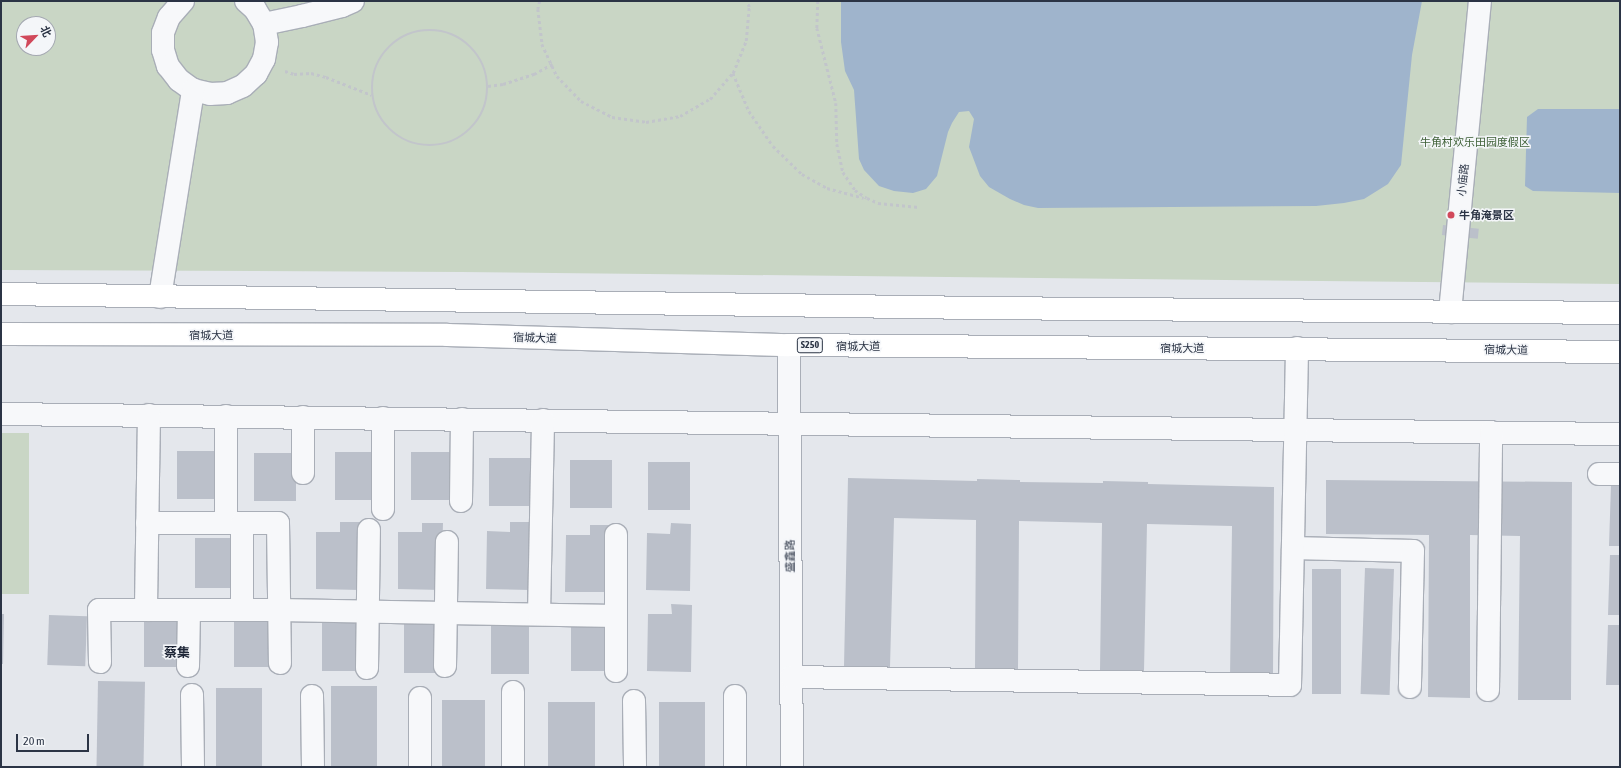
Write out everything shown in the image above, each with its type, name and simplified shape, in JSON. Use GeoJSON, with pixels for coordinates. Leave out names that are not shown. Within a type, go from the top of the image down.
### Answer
{"type":"FeatureCollection","features":[{"type":"Feature","properties":{"kind":"main road"},"geometry":{"type":"LineString","coordinates":[[1,294],[976,308],[1620,314]]}},
{"type":"Feature","properties":{"kind":"main road","name":"宿城大道"},"geometry":{"type":"LineString","coordinates":[[1,334],[447,335],[789,345],[1297,348],[1620,352]]}},
{"type":"Feature","properties":{"kind":"street"},"geometry":{"type":"LineString","coordinates":[[183,1],[169,16],[163,33],[163,50],[168,66],[178,80],[193,90],[210,94],[227,93],[243,86],[256,74],[261,65],[267,42],[264,24],[255,9],[246,1]]}},
{"type":"Feature","properties":{"kind":"street"},"geometry":{"type":"LineString","coordinates":[[264,24],[309,15],[353,1]]}},
{"type":"Feature","properties":{"kind":"street","name":"小庙路"},"geometry":{"type":"LineString","coordinates":[[1450,312],[1480,1]]}},
{"type":"Feature","properties":{"kind":"street"},"geometry":{"type":"LineString","coordinates":[[160,297],[193,90]]}},
{"type":"Feature","properties":{"kind":"street","name":"盛鑫路"},"geometry":{"type":"LineString","coordinates":[[789,345],[792,767]]}},
{"type":"Feature","properties":{"kind":"street"},"geometry":{"type":"LineString","coordinates":[[791,677],[1290,685],[1297,348]]}},
{"type":"Feature","properties":{"kind":"street"},"geometry":{"type":"LineString","coordinates":[[1,414],[1620,434]]}},
{"type":"Feature","properties":{"kind":"street"},"geometry":{"type":"LineString","coordinates":[[146,610],[149,415]]}},
{"type":"Feature","properties":{"kind":"street"},"geometry":{"type":"LineString","coordinates":[[226,416],[242,610]]}},
{"type":"Feature","properties":{"kind":"street"},"geometry":{"type":"LineString","coordinates":[[303,417],[303,473]]}},
{"type":"Feature","properties":{"kind":"street"},"geometry":{"type":"LineString","coordinates":[[383,418],[383,509]]}},
{"type":"Feature","properties":{"kind":"street"},"geometry":{"type":"LineString","coordinates":[[461,501],[462,419]]}},
{"type":"Feature","properties":{"kind":"street"},"geometry":{"type":"LineString","coordinates":[[539,614],[543,420]]}},
{"type":"Feature","properties":{"kind":"street"},"geometry":{"type":"LineString","coordinates":[[1488,690],[1491,432]]}},
{"type":"Feature","properties":{"kind":"street"},"geometry":{"type":"LineString","coordinates":[[1599,474],[1620,474]]}},
{"type":"Feature","properties":{"kind":"street"},"geometry":{"type":"LineString","coordinates":[[147,523],[278,523],[278,610],[280,663]]}},
{"type":"Feature","properties":{"kind":"street"},"geometry":{"type":"LineString","coordinates":[[367,668],[369,530]]}},
{"type":"Feature","properties":{"kind":"street"},"geometry":{"type":"LineString","coordinates":[[616,535],[616,671]]}},
{"type":"Feature","properties":{"kind":"street"},"geometry":{"type":"LineString","coordinates":[[445,666],[447,542]]}},
{"type":"Feature","properties":{"kind":"street"},"geometry":{"type":"LineString","coordinates":[[1293,548],[1412,551],[1410,687]]}},
{"type":"Feature","properties":{"kind":"street"},"geometry":{"type":"LineString","coordinates":[[100,662],[99,610],[278,610],[616,616]]}},
{"type":"Feature","properties":{"kind":"street"},"geometry":{"type":"LineString","coordinates":[[188,610],[188,666]]}},
{"type":"Feature","properties":{"kind":"street"},"geometry":{"type":"LineString","coordinates":[[513,692],[513,767]]}},
{"type":"Feature","properties":{"kind":"street"},"geometry":{"type":"LineString","coordinates":[[192,695],[193,767]]}},
{"type":"Feature","properties":{"kind":"street"},"geometry":{"type":"LineString","coordinates":[[312,696],[313,767]]}},
{"type":"Feature","properties":{"kind":"street"},"geometry":{"type":"LineString","coordinates":[[735,696],[735,767]]}},
{"type":"Feature","properties":{"kind":"street"},"geometry":{"type":"LineString","coordinates":[[420,698],[420,767]]}},
{"type":"Feature","properties":{"kind":"street"},"geometry":{"type":"LineString","coordinates":[[634,701],[635,767]]}},
{"type":"Feature","properties":{"kind":"path"},"geometry":{"type":"LineString","coordinates":[[540,1],[538,9],[542,44],[557,76],[581,101],[612,117],[646,122],[680,116],[710,99],[733,73],[746,41],[749,7],[747,1]]}},
{"type":"Feature","properties":{"kind":"path"},"geometry":{"type":"LineString","coordinates":[[818,1],[817,28],[836,103],[837,144],[843,172],[856,190],[867,198]]}},
{"type":"Feature","properties":{"kind":"path"},"geometry":{"type":"LineString","coordinates":[[425,30],[443,32],[460,38],[474,50],[484,66],[488,86],[486,105],[477,124],[462,137],[444,145],[424,146],[405,141],[389,129],[377,112],[372,94],[373,76],[380,59],[392,44],[407,35],[425,30]]}},
{"type":"Feature","properties":{"kind":"path"},"geometry":{"type":"LineString","coordinates":[[488,86],[503,84],[522,78],[552,64]]}},
{"type":"Feature","properties":{"kind":"path"},"geometry":{"type":"LineString","coordinates":[[261,65],[294,74],[311,73],[372,94]]}},
{"type":"Feature","properties":{"kind":"path"},"geometry":{"type":"LineString","coordinates":[[733,73],[749,111],[773,146],[802,174],[827,188],[878,202],[919,207]]}},
{"type":"Feature","properties":{"kind":"green space","name":"牛角村欢乐田园度假区"},"geometry":{"type":"Polygon","coordinates":[[[1,1],[1620,1],[1620,284],[461,272],[1,270],[1,1]]]}},
{"type":"Feature","properties":{"kind":"green space"},"geometry":{"type":"Polygon","coordinates":[[[1,433],[29,433],[29,594],[1,594],[1,433]]]}},
{"type":"Feature","properties":{"kind":"water"},"geometry":{"type":"Polygon","coordinates":[[[841,1],[1422,1],[1412,55],[1401,165],[1388,184],[1364,199],[1344,203],[1316,206],[1038,208],[1024,205],[1010,199],[989,187],[980,176],[969,147],[974,119],[969,111],[959,112],[952,123],[948,132],[937,176],[926,189],[913,193],[894,191],[879,186],[864,170],[859,159],[854,90],[845,71],[841,42],[841,1]]]}},
{"type":"Feature","properties":{"kind":"water"},"geometry":{"type":"Polygon","coordinates":[[[1538,109],[1620,109],[1620,193],[1533,191],[1525,186],[1527,117],[1538,109]]]}},
{"type":"Feature","properties":{"kind":"building"},"geometry":{"type":"Polygon","coordinates":[[[1443,225],[1479,229],[1478,239],[1442,235],[1443,225]]]}},
{"type":"Feature","properties":{"kind":"building"},"geometry":{"type":"Polygon","coordinates":[[[177,451],[219,451],[219,499],[177,499],[177,451]]]}},
{"type":"Feature","properties":{"kind":"building"},"geometry":{"type":"Polygon","coordinates":[[[335,452],[377,452],[377,500],[335,500],[335,452]]]}},
{"type":"Feature","properties":{"kind":"building"},"geometry":{"type":"Polygon","coordinates":[[[411,452],[453,452],[453,500],[411,500],[411,452]]]}},
{"type":"Feature","properties":{"kind":"building"},"geometry":{"type":"Polygon","coordinates":[[[254,453],[296,453],[296,501],[254,501],[254,453]]]}},
{"type":"Feature","properties":{"kind":"building"},"geometry":{"type":"Polygon","coordinates":[[[489,458],[531,458],[531,506],[489,506],[489,458]]]}},
{"type":"Feature","properties":{"kind":"building"},"geometry":{"type":"Polygon","coordinates":[[[570,460],[612,460],[612,508],[570,508],[570,460]]]}},
{"type":"Feature","properties":{"kind":"building"},"geometry":{"type":"Polygon","coordinates":[[[648,462],[690,462],[690,510],[648,510],[648,462]]]}},
{"type":"Feature","properties":{"kind":"building"},"geometry":{"type":"Polygon","coordinates":[[[848,478],[977,481],[977,479],[1020,480],[1020,482],[1103,483],[1103,481],[1148,482],[1148,484],[1274,487],[1273,677],[1230,677],[1232,526],[1147,524],[1144,671],[1100,670],[1102,523],[1019,521],[1018,669],[975,668],[976,520],[894,518],[890,667],[844,666],[848,478]]]}},
{"type":"Feature","properties":{"kind":"building"},"geometry":{"type":"Polygon","coordinates":[[[1326,480],[1572,482],[1571,700],[1518,700],[1520,536],[1470,535],[1470,698],[1428,697],[1429,535],[1326,534],[1326,480]]]}},
{"type":"Feature","properties":{"kind":"building"},"geometry":{"type":"Polygon","coordinates":[[[1611,485],[1620,486],[1620,546],[1609,546],[1611,485]]]}},
{"type":"Feature","properties":{"kind":"building"},"geometry":{"type":"Polygon","coordinates":[[[340,522],[361,522],[360,590],[316,589],[316,532],[340,532],[340,522]]]}},
{"type":"Feature","properties":{"kind":"building"},"geometry":{"type":"Polygon","coordinates":[[[510,522],[531,522],[530,590],[486,589],[487,531],[510,532],[510,522]]]}},
{"type":"Feature","properties":{"kind":"building"},"geometry":{"type":"Polygon","coordinates":[[[422,523],[443,523],[441,590],[398,589],[398,532],[422,532],[422,523]]]}},
{"type":"Feature","properties":{"kind":"building"},"geometry":{"type":"Polygon","coordinates":[[[671,523],[691,524],[690,591],[646,590],[647,533],[670,534],[671,523]]]}},
{"type":"Feature","properties":{"kind":"building"},"geometry":{"type":"Polygon","coordinates":[[[590,525],[610,525],[609,592],[565,592],[566,535],[590,535],[590,525]]]}},
{"type":"Feature","properties":{"kind":"building"},"geometry":{"type":"Polygon","coordinates":[[[195,538],[233,538],[233,588],[195,588],[195,538]]]}},
{"type":"Feature","properties":{"kind":"building"},"geometry":{"type":"Polygon","coordinates":[[[1610,555],[1620,555],[1620,615],[1608,615],[1610,555]]]}},
{"type":"Feature","properties":{"kind":"building"},"geometry":{"type":"Polygon","coordinates":[[[1365,568],[1394,569],[1390,695],[1361,694],[1365,568]]]}},
{"type":"Feature","properties":{"kind":"building"},"geometry":{"type":"Polygon","coordinates":[[[1312,569],[1341,569],[1341,694],[1312,694],[1312,569]]]}},
{"type":"Feature","properties":{"kind":"building"},"geometry":{"type":"Polygon","coordinates":[[[671,604],[692,605],[691,672],[647,671],[648,614],[672,614],[671,604]]]}},
{"type":"Feature","properties":{"kind":"building"},"geometry":{"type":"Polygon","coordinates":[[[1,614],[4,614],[3,664],[1,664],[1,614]]]}},
{"type":"Feature","properties":{"kind":"building"},"geometry":{"type":"Polygon","coordinates":[[[49,615],[87,616],[85,666],[47,665],[49,615]]]}},
{"type":"Feature","properties":{"kind":"building"},"geometry":{"type":"Polygon","coordinates":[[[144,618],[181,618],[181,667],[144,667],[144,618]]]}},
{"type":"Feature","properties":{"kind":"building"},"geometry":{"type":"Polygon","coordinates":[[[234,618],[271,618],[271,667],[234,667],[234,618]]]}},
{"type":"Feature","properties":{"kind":"building"},"geometry":{"type":"Polygon","coordinates":[[[322,621],[359,621],[359,671],[322,671],[322,621]]]}},
{"type":"Feature","properties":{"kind":"building"},"geometry":{"type":"Polygon","coordinates":[[[571,622],[609,622],[609,671],[571,671],[571,622]]]}},
{"type":"Feature","properties":{"kind":"building"},"geometry":{"type":"Polygon","coordinates":[[[404,623],[441,623],[441,673],[404,673],[404,623]]]}},
{"type":"Feature","properties":{"kind":"building"},"geometry":{"type":"Polygon","coordinates":[[[491,624],[529,624],[529,674],[491,674],[491,624]]]}},
{"type":"Feature","properties":{"kind":"building"},"geometry":{"type":"Polygon","coordinates":[[[1608,625],[1620,625],[1620,685],[1606,685],[1608,625]]]}},
{"type":"Feature","properties":{"kind":"building"},"geometry":{"type":"Polygon","coordinates":[[[98,681],[145,682],[144,767],[96,767],[98,681]]]}},
{"type":"Feature","properties":{"kind":"building"},"geometry":{"type":"Polygon","coordinates":[[[331,686],[377,686],[377,767],[331,767],[331,686]]]}},
{"type":"Feature","properties":{"kind":"building"},"geometry":{"type":"Polygon","coordinates":[[[216,688],[262,688],[262,767],[216,767],[216,688]]]}},
{"type":"Feature","properties":{"kind":"building"},"geometry":{"type":"Polygon","coordinates":[[[442,700],[485,700],[485,767],[442,767],[442,700]]]}},
{"type":"Feature","properties":{"kind":"building"},"geometry":{"type":"Polygon","coordinates":[[[548,702],[595,702],[595,767],[548,767],[548,702]]]}},
{"type":"Feature","properties":{"kind":"building"},"geometry":{"type":"Polygon","coordinates":[[[659,702],[705,702],[705,767],[659,767],[659,702]]]}},
{"type":"Feature","properties":{"kind":"place","name":"牛角淹景区"},"geometry":{"type":"Point","coordinates":[1451,215]}},
{"type":"Feature","properties":{"kind":"district","name":"蔡集"},"geometry":{"type":"Point","coordinates":[177,653]}}]}
